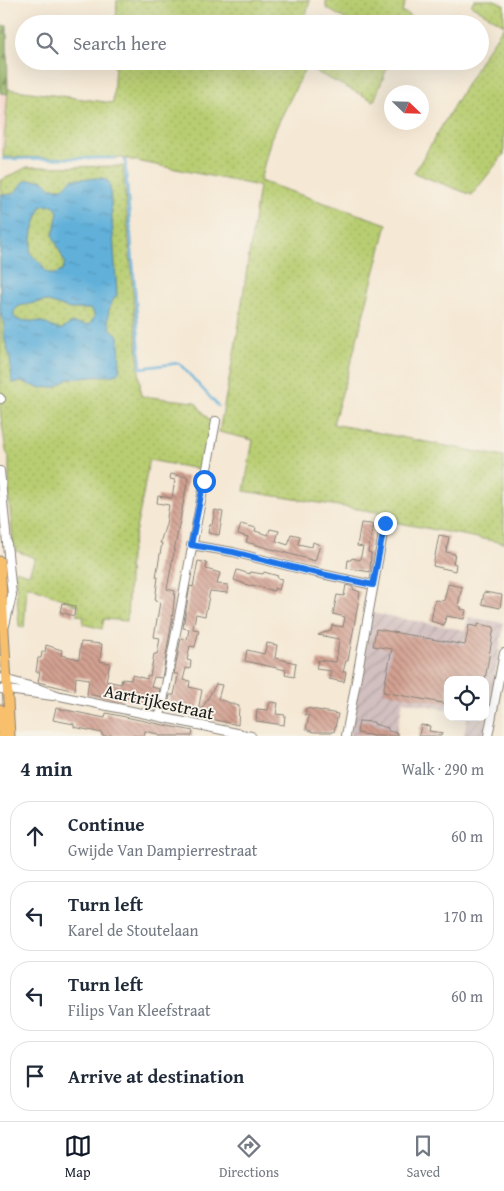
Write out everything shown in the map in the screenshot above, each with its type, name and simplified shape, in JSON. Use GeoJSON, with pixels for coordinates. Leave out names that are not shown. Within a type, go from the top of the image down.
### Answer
{"type":"FeatureCollection","features":[{"type":"Feature","properties":{"kind":"main road"},"geometry":{"type":"LineString","coordinates":[[0,561],[4,627],[4,684],[10,736]]}},
{"type":"Feature","properties":{"kind":"main road"},"geometry":{"type":"LineString","coordinates":[[0,709],[2,736]]}},
{"type":"Feature","properties":{"kind":"street"},"geometry":{"type":"LineString","coordinates":[[160,718],[191,545],[216,421]]}},
{"type":"Feature","properties":{"kind":"street"},"geometry":{"type":"LineString","coordinates":[[0,471],[12,595],[4,627]]}},
{"type":"Feature","properties":{"kind":"street"},"geometry":{"type":"LineString","coordinates":[[346,736],[385,523]]}},
{"type":"Feature","properties":{"kind":"street"},"geometry":{"type":"LineString","coordinates":[[191,545],[233,552],[373,585]]}},
{"type":"Feature","properties":{"kind":"street"},"geometry":{"type":"LineString","coordinates":[[488,736],[504,653]]}},
{"type":"Feature","properties":{"kind":"street","name":"Aartrijkestraat"},"geometry":{"type":"LineString","coordinates":[[4,684],[37,688],[60,696],[251,736]]}},
{"type":"Feature","properties":{"kind":"shaded area"},"geometry":{"type":"Polygon","coordinates":[[[0,93],[8,94],[3,152],[0,152],[0,93]]]}},
{"type":"Feature","properties":{"kind":"shaded area"},"geometry":{"type":"Polygon","coordinates":[[[371,613],[465,630],[469,617],[504,623],[489,708],[489,676],[444,676],[444,709],[403,701],[396,736],[349,736],[371,613]]]}},
{"type":"Feature","properties":{"kind":"shaded area"},"geometry":{"type":"Polygon","coordinates":[[[466,721],[487,721],[484,736],[464,736],[466,721]]]}},
{"type":"Feature","properties":{"kind":"green space"},"geometry":{"type":"Polygon","coordinates":[[[117,0],[310,0],[306,15],[116,15],[117,0]]]}},
{"type":"Feature","properties":{"kind":"green space"},"geometry":{"type":"Polygon","coordinates":[[[326,0],[355,0],[364,3],[365,0],[406,0],[402,12],[410,15],[338,15],[326,8],[326,0]]]}},
{"type":"Feature","properties":{"kind":"green space"},"geometry":{"type":"Polygon","coordinates":[[[474,0],[495,0],[504,5],[504,25],[489,15],[471,5],[474,0]]]}},
{"type":"Feature","properties":{"kind":"green space"},"geometry":{"type":"Polygon","coordinates":[[[0,25],[7,26],[8,94],[0,93],[0,25]]]}},
{"type":"Feature","properties":{"kind":"green space"},"geometry":{"type":"Polygon","coordinates":[[[504,26],[504,154],[472,195],[414,173],[475,70],[489,70],[489,47],[504,26]]]}},
{"type":"Feature","properties":{"kind":"green space"},"geometry":{"type":"Polygon","coordinates":[[[115,70],[305,70],[271,138],[260,181],[387,224],[333,424],[504,457],[504,543],[389,521],[389,514],[244,491],[253,440],[219,432],[237,337],[259,186],[122,158],[3,157],[8,89],[113,103],[115,70]]]}},
{"type":"Feature","properties":{"kind":"green space"},"geometry":{"type":"Polygon","coordinates":[[[312,70],[386,70],[374,101],[312,70]]]}},
{"type":"Feature","properties":{"kind":"green space"},"geometry":{"type":"Polygon","coordinates":[[[123,166],[141,396],[195,402],[211,425],[203,470],[149,460],[130,556],[127,621],[104,619],[102,629],[83,624],[84,616],[77,615],[79,606],[27,585],[24,627],[19,626],[15,570],[29,574],[35,558],[14,550],[9,499],[9,457],[6,451],[0,411],[0,181],[27,167],[123,166]]]}},
{"type":"Feature","properties":{"kind":"water"},"geometry":{"type":"Polygon","coordinates":[[[103,178],[109,182],[117,295],[108,315],[111,329],[119,336],[120,368],[118,373],[114,375],[69,379],[56,387],[39,388],[23,382],[12,383],[10,358],[0,312],[0,195],[13,194],[26,180],[43,180],[51,188],[63,188],[72,179],[103,178]],[[45,205],[41,207],[33,231],[30,253],[42,265],[45,271],[53,275],[62,271],[65,263],[53,236],[58,212],[54,206],[45,205]],[[45,301],[19,306],[14,311],[14,317],[18,320],[42,322],[57,329],[62,329],[72,323],[89,325],[94,318],[94,313],[90,309],[70,309],[45,301]]]}},
{"type":"Feature","properties":{"kind":"building"},"geometry":{"type":"Polygon","coordinates":[[[171,474],[188,477],[167,589],[175,591],[162,678],[154,677],[151,687],[160,689],[156,706],[122,698],[121,701],[87,694],[89,679],[76,677],[75,691],[38,682],[40,672],[36,672],[38,658],[41,658],[42,652],[45,652],[46,645],[62,650],[61,655],[79,659],[81,642],[102,644],[100,661],[110,663],[106,681],[121,684],[122,679],[131,680],[132,675],[147,679],[147,675],[150,676],[154,654],[157,654],[160,638],[154,637],[160,602],[155,601],[158,577],[156,577],[162,543],[160,543],[169,505],[157,503],[158,496],[172,498],[175,480],[170,479],[171,474]]]}},
{"type":"Feature","properties":{"kind":"building"},"geometry":{"type":"Polygon","coordinates":[[[215,510],[223,512],[219,535],[208,533],[215,510]]]}},
{"type":"Feature","properties":{"kind":"building"},"geometry":{"type":"Polygon","coordinates":[[[361,523],[373,526],[368,552],[371,553],[370,572],[347,568],[348,560],[352,558],[360,560],[363,547],[357,546],[361,523]]]}},
{"type":"Feature","properties":{"kind":"building"},"geometry":{"type":"Polygon","coordinates":[[[241,524],[256,528],[255,531],[268,535],[270,529],[279,531],[276,541],[288,545],[291,534],[300,536],[298,544],[312,547],[313,542],[320,545],[315,561],[246,542],[248,537],[238,534],[241,524]]]}},
{"type":"Feature","properties":{"kind":"building"},"geometry":{"type":"Polygon","coordinates":[[[439,535],[449,537],[446,552],[455,554],[453,563],[456,564],[455,571],[433,566],[439,535]]]}},
{"type":"Feature","properties":{"kind":"building"},"geometry":{"type":"Polygon","coordinates":[[[198,561],[207,563],[206,569],[220,573],[217,584],[228,585],[227,593],[210,591],[205,616],[196,614],[193,629],[199,630],[195,647],[190,646],[187,660],[191,661],[190,669],[186,668],[183,680],[190,681],[189,687],[202,690],[197,716],[167,709],[170,695],[174,695],[177,681],[178,674],[174,674],[181,638],[187,640],[189,629],[183,628],[190,586],[193,587],[198,561]]]}},
{"type":"Feature","properties":{"kind":"building"},"geometry":{"type":"Polygon","coordinates":[[[237,570],[250,574],[250,572],[263,574],[264,572],[278,576],[277,578],[282,579],[279,590],[274,588],[274,591],[251,586],[234,580],[237,570]]]}},
{"type":"Feature","properties":{"kind":"building"},"geometry":{"type":"Polygon","coordinates":[[[448,584],[462,587],[458,606],[466,610],[464,619],[446,616],[444,625],[431,621],[435,600],[444,601],[448,584]]]}},
{"type":"Feature","properties":{"kind":"building"},"geometry":{"type":"Polygon","coordinates":[[[346,585],[360,592],[348,661],[346,661],[343,672],[346,672],[344,682],[329,679],[331,671],[316,669],[318,660],[336,662],[339,639],[318,635],[331,630],[332,625],[343,627],[345,617],[333,614],[337,595],[344,596],[346,585]]]}},
{"type":"Feature","properties":{"kind":"building"},"geometry":{"type":"Polygon","coordinates":[[[484,592],[502,595],[500,608],[482,604],[484,592]]]}},
{"type":"Feature","properties":{"kind":"building"},"geometry":{"type":"Polygon","coordinates":[[[62,603],[75,606],[74,616],[60,612],[62,603]]]}},
{"type":"Feature","properties":{"kind":"building"},"geometry":{"type":"Polygon","coordinates":[[[478,624],[494,627],[486,676],[444,676],[444,703],[383,692],[392,649],[373,646],[376,629],[465,645],[469,625],[478,627],[478,624]]]}},
{"type":"Feature","properties":{"kind":"building"},"geometry":{"type":"Polygon","coordinates":[[[267,643],[277,645],[275,658],[296,663],[294,677],[285,675],[286,670],[245,661],[247,650],[264,654],[267,643]]]}},
{"type":"Feature","properties":{"kind":"building"},"geometry":{"type":"Polygon","coordinates":[[[216,684],[222,685],[218,699],[239,706],[238,725],[198,716],[216,684]]]}},
{"type":"Feature","properties":{"kind":"building"},"geometry":{"type":"Polygon","coordinates":[[[270,702],[278,703],[276,714],[285,715],[284,725],[256,721],[257,709],[268,710],[270,702]]]}},
{"type":"Feature","properties":{"kind":"building"},"geometry":{"type":"Polygon","coordinates":[[[56,708],[105,718],[106,713],[193,731],[192,736],[158,736],[158,734],[145,731],[144,736],[102,736],[102,733],[74,727],[74,724],[53,720],[56,708]]]}},
{"type":"Feature","properties":{"kind":"building"},"geometry":{"type":"Polygon","coordinates":[[[306,708],[338,714],[334,732],[314,732],[306,729],[309,716],[305,715],[306,708]]]}},
{"type":"Feature","properties":{"kind":"building"},"geometry":{"type":"Polygon","coordinates":[[[359,721],[374,722],[374,724],[388,728],[388,731],[398,733],[398,736],[374,736],[357,733],[359,721]]]}},
{"type":"Feature","properties":{"kind":"building"},"geometry":{"type":"Polygon","coordinates":[[[421,725],[430,726],[429,731],[442,733],[441,736],[419,736],[421,725]]]}},
{"type":"Feature","properties":{"kind":"waterway"},"geometry":{"type":"LineString","coordinates":[[3,159],[115,158]]}},
{"type":"Feature","properties":{"kind":"waterway"},"geometry":{"type":"LineString","coordinates":[[125,160],[141,368],[179,363],[218,406]]}},
{"type":"Feature","properties":{"kind":"route"},"geometry":{"type":"LineString","coordinates":[[204,481],[191,545],[233,552],[373,585],[385,523]]}}]}
